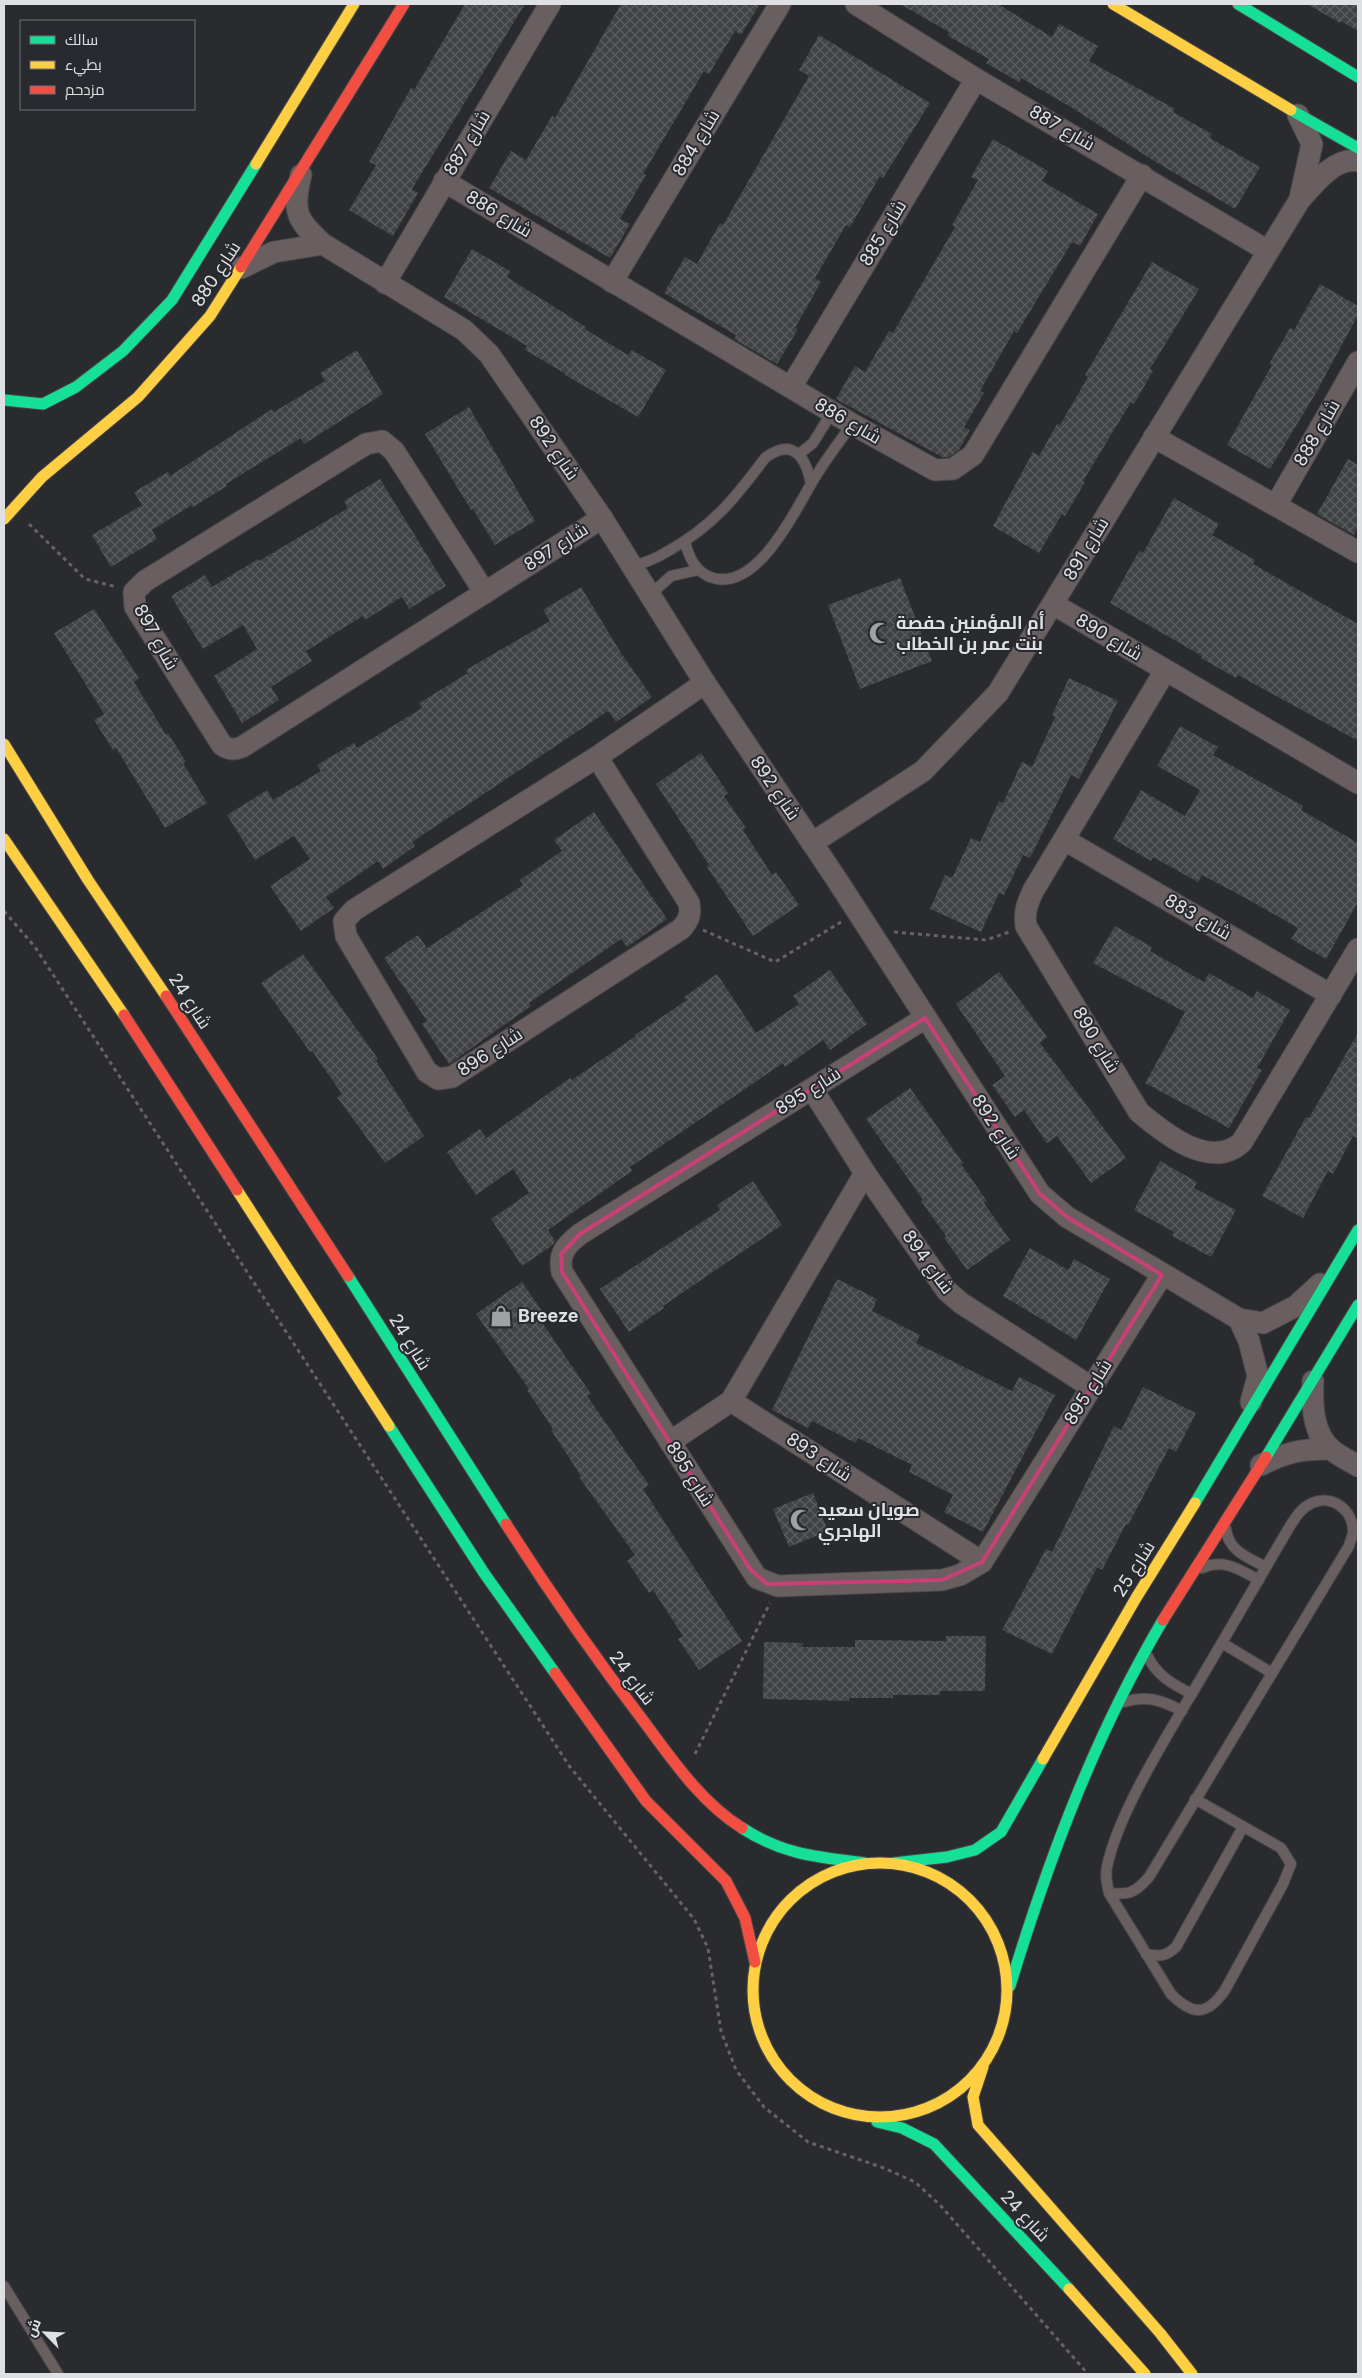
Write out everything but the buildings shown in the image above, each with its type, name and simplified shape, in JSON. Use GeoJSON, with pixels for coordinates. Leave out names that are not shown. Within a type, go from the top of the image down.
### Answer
{"type":"FeatureCollection","features":[{"type":"Feature","properties":{"kind":"street","name":"شارع 880"},"geometry":{"type":"LineString","coordinates":[[4,400],[43,404],[76,387],[123,351],[172,300],[343,14],[354,4]]}},
{"type":"Feature","properties":{"kind":"street","name":"شارع 880"},"geometry":{"type":"LineString","coordinates":[[4,519],[42,477],[138,397],[210,316],[404,4]]}},
{"type":"Feature","properties":{"kind":"street","name":"شارع 887"},"geometry":{"type":"LineString","coordinates":[[385,283],[550,4]]}},
{"type":"Feature","properties":{"kind":"street","name":"شارع 884"},"geometry":{"type":"LineString","coordinates":[[612,282],[780,4]]}},
{"type":"Feature","properties":{"kind":"street","name":"شارع 887"},"geometry":{"type":"LineString","coordinates":[[856,4],[976,79],[1268,251]]}},
{"type":"Feature","properties":{"kind":"street"},"geometry":{"type":"LineString","coordinates":[[1113,4],[1298,115],[1358,148]]}},
{"type":"Feature","properties":{"kind":"street"},"geometry":{"type":"LineString","coordinates":[[1238,4],[1358,77]]}},
{"type":"Feature","properties":{"kind":"street","name":"شارع 885"},"geometry":{"type":"LineString","coordinates":[[791,387],[976,79]]}},
{"type":"Feature","properties":{"kind":"street","name":"شارع 891"},"geometry":{"type":"LineString","coordinates":[[1298,115],[1312,144],[1299,201]]}},
{"type":"Feature","properties":{"kind":"street","name":"شارع 891"},"geometry":{"type":"LineString","coordinates":[[812,843],[923,771],[963,732],[998,693],[1299,201],[1325,172],[1352,160],[1358,161]]}},
{"type":"Feature","properties":{"kind":"street","name":"شارع 892"},"geometry":{"type":"LineString","coordinates":[[302,168],[297,190],[296,210],[303,226],[323,244],[464,330],[489,354],[602,518],[630,566],[651,594],[705,683],[812,843],[1040,1194],[1068,1217],[1238,1319],[1263,1323],[1296,1306],[1336,1266]]}},
{"type":"Feature","properties":{"kind":"street","name":"شارع 886"},"geometry":{"type":"LineString","coordinates":[[444,181],[852,424],[935,470],[953,469],[973,455],[1142,176]]}},
{"type":"Feature","properties":{"kind":"street"},"geometry":{"type":"LineString","coordinates":[[240,268],[274,252],[323,244]]}},
{"type":"Feature","properties":{"kind":"street","name":"شارع 888"},"geometry":{"type":"LineString","coordinates":[[1276,505],[1358,362]]}},
{"type":"Feature","properties":{"kind":"street"},"geometry":{"type":"LineString","coordinates":[[1154,437],[1358,552]]}},
{"type":"Feature","properties":{"kind":"street","name":"شارع 897"},"geometry":{"type":"LineString","coordinates":[[485,593],[394,451],[382,441],[366,444],[145,580],[134,592],[135,607],[218,739],[227,749],[235,749],[242,747],[485,593],[602,518]]}},
{"type":"Feature","properties":{"kind":"street","name":"شارع 890"},"geometry":{"type":"LineString","coordinates":[[1053,604],[1358,783]]}},
{"type":"Feature","properties":{"kind":"street"},"geometry":{"type":"LineString","coordinates":[[1026,926],[1026,906],[1165,671]]}},
{"type":"Feature","properties":{"kind":"street","name":"شارع 896"},"geometry":{"type":"LineString","coordinates":[[687,922],[681,929],[452,1077],[443,1080],[427,1072],[346,936],[344,921],[354,910],[597,757],[705,683]]}},
{"type":"Feature","properties":{"kind":"street","name":"شارع 24"},"geometry":{"type":"LineString","coordinates":[[4,744],[88,880],[241,1109],[514,1538],[592,1654],[684,1775],[724,1817],[764,1842],[801,1855],[865,1863]]}},
{"type":"Feature","properties":{"kind":"street"},"geometry":{"type":"LineString","coordinates":[[597,757],[690,903],[691,914],[687,922]]}},
{"type":"Feature","properties":{"kind":"street"},"geometry":{"type":"LineString","coordinates":[[4,839],[104,983],[484,1573],[646,1801],[726,1881],[745,1918],[755,1962],[753,2003],[763,2043],[785,2077],[818,2102],[856,2116],[893,2118],[928,2108],[960,2089],[985,2062],[1000,2031],[1007,1997],[1035,1902],[1064,1822],[1116,1704],[1194,1571],[1314,1381],[1356,1300]]}},
{"type":"Feature","properties":{"kind":"street","name":"شارع 883"},"geometry":{"type":"LineString","coordinates":[[1065,840],[1331,995]]}},
{"type":"Feature","properties":{"kind":"street"},"geometry":{"type":"LineString","coordinates":[[4,854],[22,866]]}},
{"type":"Feature","properties":{"kind":"street","name":"شارع 890"},"geometry":{"type":"LineString","coordinates":[[1026,926],[1140,1112],[1154,1125],[1190,1147],[1206,1152],[1225,1153],[1242,1142],[1358,949]]}},
{"type":"Feature","properties":{"kind":"street","name":"شارع 895"},"geometry":{"type":"LineString","coordinates":[[925,1018],[580,1234],[567,1244],[561,1254],[562,1272],[757,1578],[778,1586],[942,1580],[960,1575],[982,1562],[1162,1275]]}},
{"type":"Feature","properties":{"kind":"street","name":"شارع 894"},"geometry":{"type":"LineString","coordinates":[[812,1089],[865,1173],[947,1291],[961,1303],[1091,1387]]}},
{"type":"Feature","properties":{"kind":"street"},"geometry":{"type":"LineString","coordinates":[[670,1442],[732,1401],[865,1173]]}},
{"type":"Feature","properties":{"kind":"street","name":"شارع 25"},"geometry":{"type":"LineString","coordinates":[[894,1863],[946,1857],[975,1850],[1001,1832],[1136,1598],[1244,1424],[1358,1230]]}},
{"type":"Feature","properties":{"kind":"street"},"geometry":{"type":"LineString","coordinates":[[1336,1266],[1353,1265]]}},
{"type":"Feature","properties":{"kind":"street"},"geometry":{"type":"LineString","coordinates":[[1238,1319],[1248,1341],[1258,1376],[1244,1424]]}},
{"type":"Feature","properties":{"kind":"street"},"geometry":{"type":"LineString","coordinates":[[1314,1381],[1312,1405],[1318,1428],[1330,1449],[1358,1466]]}},
{"type":"Feature","properties":{"kind":"street","name":"شارع 893"},"geometry":{"type":"LineString","coordinates":[[732,1401],[982,1562]]}},
{"type":"Feature","properties":{"kind":"street"},"geometry":{"type":"LineString","coordinates":[[1261,1465],[1283,1454],[1306,1449],[1330,1449]]}},
{"type":"Feature","properties":{"kind":"street"},"geometry":{"type":"LineString","coordinates":[[755,1962],[770,1925],[795,1895],[828,1874],[865,1863],[894,1863],[931,1873],[964,1894],[988,1924],[992,1932],[1003,1959],[1007,1997]]}},
{"type":"Feature","properties":{"kind":"street","name":"شارع 24"},"geometry":{"type":"LineString","coordinates":[[985,2062],[973,2097],[978,2125],[1160,2334],[1192,2374]]}},
{"type":"Feature","properties":{"kind":"street","name":"شارع 24"},"geometry":{"type":"LineString","coordinates":[[856,2116],[902,2128],[934,2144],[1043,2260],[1144,2374]]}},
{"type":"Feature","properties":{"kind":"lane"},"geometry":{"type":"LineString","coordinates":[[799,454],[813,443],[832,412]]}},
{"type":"Feature","properties":{"kind":"lane"},"geometry":{"type":"LineString","coordinates":[[685,542],[692,562],[698,570],[719,580],[729,580],[745,573],[761,560],[783,532],[852,424]]}},
{"type":"Feature","properties":{"kind":"lane"},"geometry":{"type":"LineString","coordinates":[[630,566],[650,561],[685,542],[720,515],[765,458],[774,451],[784,450],[799,454],[806,461],[812,484]]}},
{"type":"Feature","properties":{"kind":"lane"},"geometry":{"type":"LineString","coordinates":[[651,594],[671,576],[698,570]]}},
{"type":"Feature","properties":{"kind":"lane"},"geometry":{"type":"LineString","coordinates":[[1108,1893],[1126,1894],[1140,1888],[1149,1877],[1195,1799],[1349,1546],[1353,1532],[1351,1518],[1341,1505],[1327,1500],[1312,1503],[1301,1510],[1139,1787],[1119,1831],[1107,1867],[1108,1893],[1171,1994],[1186,2008],[1195,2011],[1209,2008],[1217,2002],[1283,1884],[1291,1864],[1281,1848],[1195,1799]]}},
{"type":"Feature","properties":{"kind":"lane"},"geometry":{"type":"LineString","coordinates":[[1226,1520],[1227,1537],[1232,1546],[1266,1567]]}},
{"type":"Feature","properties":{"kind":"lane"},"geometry":{"type":"LineString","coordinates":[[1194,1571],[1208,1565],[1229,1565],[1259,1580]]}},
{"type":"Feature","properties":{"kind":"lane"},"geometry":{"type":"LineString","coordinates":[[1222,1643],[1272,1673]]}},
{"type":"Feature","properties":{"kind":"lane"},"geometry":{"type":"LineString","coordinates":[[1145,1652],[1159,1674],[1166,1680],[1192,1694]]}},
{"type":"Feature","properties":{"kind":"lane"},"geometry":{"type":"LineString","coordinates":[[1116,1704],[1133,1699],[1157,1699],[1182,1711]]}},
{"type":"Feature","properties":{"kind":"lane"},"geometry":{"type":"LineString","coordinates":[[1146,1954],[1156,1956],[1167,1955],[1176,1947],[1243,1827]]}},
{"type":"Feature","properties":{"kind":"lane"},"geometry":{"type":"LineString","coordinates":[[4,2286],[58,2374]]}},
{"type":"Feature","properties":{"kind":"path"},"geometry":{"type":"LineString","coordinates":[[13,509],[85,579],[134,592]]}},
{"type":"Feature","properties":{"kind":"path"},"geometry":{"type":"LineString","coordinates":[[687,922],[775,962],[863,921],[986,940],[1026,926]]}},
{"type":"Feature","properties":{"kind":"path"},"geometry":{"type":"LineString","coordinates":[[684,1775],[778,1586]]}},
{"type":"Feature","properties":{"kind":"highlighted area"},"geometry":{"type":"Polygon","coordinates":[[[925,1018],[1040,1194],[1067,1217],[1162,1275],[982,1562],[942,1580],[767,1584],[750,1569],[562,1272],[561,1254],[580,1234],[925,1018]]]}},
{"type":"Feature","properties":{"kind":"traffic: fast"},"geometry":{"type":"LineString","coordinates":[[1238,4],[1358,77]]}},
{"type":"Feature","properties":{"kind":"traffic: fast"},"geometry":{"type":"LineString","coordinates":[[1291,110],[1358,148]]}},
{"type":"Feature","properties":{"kind":"traffic: fast"},"geometry":{"type":"LineString","coordinates":[[4,400],[43,404],[76,387],[123,351],[172,300],[256,164]]}},
{"type":"Feature","properties":{"kind":"traffic: fast"},"geometry":{"type":"LineString","coordinates":[[1195,1503],[1358,1230]]}},
{"type":"Feature","properties":{"kind":"traffic: fast"},"geometry":{"type":"LineString","coordinates":[[348,1276],[506,1524]]}},
{"type":"Feature","properties":{"kind":"traffic: fast"},"geometry":{"type":"LineString","coordinates":[[1266,1457],[1358,1305]]}},
{"type":"Feature","properties":{"kind":"traffic: fast"},"geometry":{"type":"LineString","coordinates":[[389,1426],[484,1573],[555,1673]]}},
{"type":"Feature","properties":{"kind":"traffic: fast"},"geometry":{"type":"LineString","coordinates":[[1010,1986],[1041,1891],[1076,1798],[1116,1708],[1163,1620]]}},
{"type":"Feature","properties":{"kind":"traffic: fast"},"geometry":{"type":"LineString","coordinates":[[894,1863],[947,1857],[975,1850],[1001,1832],[1043,1759]]}},
{"type":"Feature","properties":{"kind":"traffic: fast"},"geometry":{"type":"LineString","coordinates":[[742,1828],[772,1844],[801,1853],[865,1863]]}},
{"type":"Feature","properties":{"kind":"traffic: fast"},"geometry":{"type":"LineString","coordinates":[[877,2122],[902,2128],[934,2144],[1069,2289]]}},
{"type":"Feature","properties":{"kind":"traffic: slow"},"geometry":{"type":"LineString","coordinates":[[256,164],[354,4]]}},
{"type":"Feature","properties":{"kind":"traffic: slow"},"geometry":{"type":"LineString","coordinates":[[1113,4],[1291,110]]}},
{"type":"Feature","properties":{"kind":"traffic: slow"},"geometry":{"type":"LineString","coordinates":[[4,519],[42,477],[138,397],[210,316],[241,267]]}},
{"type":"Feature","properties":{"kind":"traffic: slow"},"geometry":{"type":"LineString","coordinates":[[4,744],[88,880],[166,996]]}},
{"type":"Feature","properties":{"kind":"traffic: slow"},"geometry":{"type":"LineString","coordinates":[[4,839],[124,1015]]}},
{"type":"Feature","properties":{"kind":"traffic: slow"},"geometry":{"type":"LineString","coordinates":[[237,1190],[389,1426]]}},
{"type":"Feature","properties":{"kind":"traffic: slow"},"geometry":{"type":"LineString","coordinates":[[1043,1759],[1136,1598],[1195,1503]]}},
{"type":"Feature","properties":{"kind":"traffic: slow"},"geometry":{"type":"LineString","coordinates":[[880,1863],[905,1866],[929,1873],[940,1878],[970,1900],[992,1930],[997,1941],[1004,1965],[1007,1990],[1004,2015],[997,2039],[992,2050],[970,2080],[940,2102],[929,2107],[905,2114],[880,2117],[855,2114],[831,2107],[820,2102],[790,2080],[768,2050],[763,2039],[756,2015],[753,1990],[756,1965],[763,1941],[768,1930],[790,1900],[820,1878],[831,1873],[855,1866],[880,1863]]}},
{"type":"Feature","properties":{"kind":"traffic: slow"},"geometry":{"type":"LineString","coordinates":[[983,2067],[973,2097],[978,2125],[1160,2333],[1192,2374]]}},
{"type":"Feature","properties":{"kind":"traffic: slow"},"geometry":{"type":"LineString","coordinates":[[1069,2289],[1145,2374]]}},
{"type":"Feature","properties":{"kind":"traffic: jam"},"geometry":{"type":"LineString","coordinates":[[241,267],[404,4]]}},
{"type":"Feature","properties":{"kind":"traffic: jam"},"geometry":{"type":"LineString","coordinates":[[166,996],[348,1276]]}},
{"type":"Feature","properties":{"kind":"traffic: jam"},"geometry":{"type":"LineString","coordinates":[[124,1015],[237,1190]]}},
{"type":"Feature","properties":{"kind":"traffic: jam"},"geometry":{"type":"LineString","coordinates":[[1163,1620],[1266,1457]]}},
{"type":"Feature","properties":{"kind":"traffic: jam"},"geometry":{"type":"LineString","coordinates":[[506,1524],[591,1650],[677,1766],[701,1794],[727,1818],[742,1828]]}},
{"type":"Feature","properties":{"kind":"traffic: jam"},"geometry":{"type":"LineString","coordinates":[[555,1673],[646,1801],[726,1881],[745,1918],[755,1962]]}},
{"type":"Feature","properties":{"kind":"place","name":"أم المؤمنين حفصة بنت عمر بن الخطاب"},"geometry":{"type":"Point","coordinates":[880,633]}},
{"type":"Feature","properties":{"kind":"place","name":"Breeze"},"geometry":{"type":"Point","coordinates":[501,1316]}},
{"type":"Feature","properties":{"kind":"place","name":"صويان سعيد الهاجري"},"geometry":{"type":"Point","coordinates":[801,1520]}}]}
